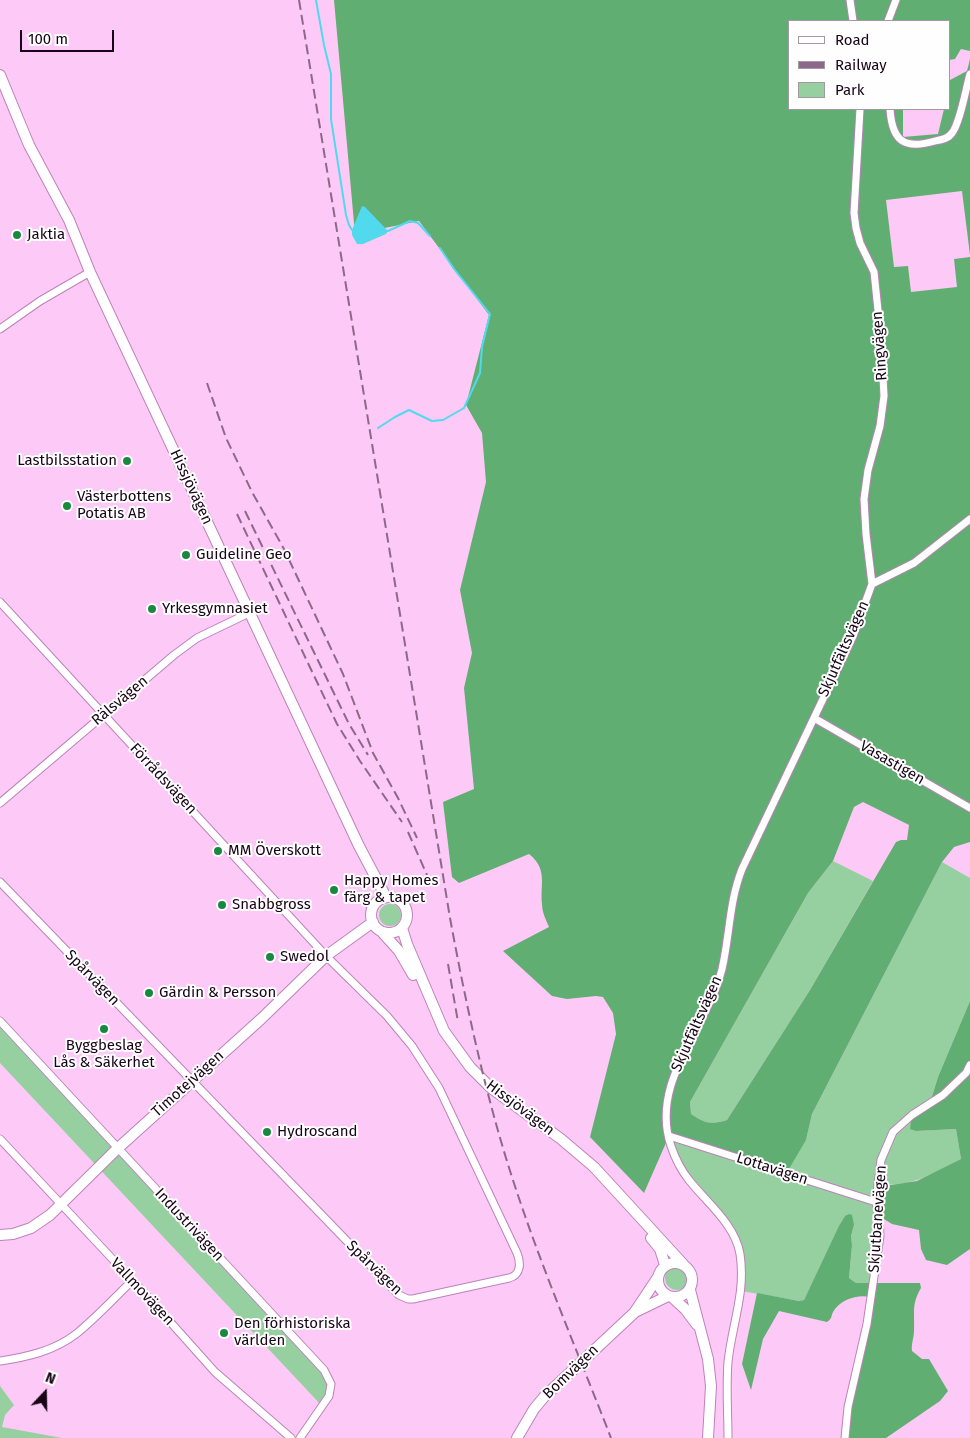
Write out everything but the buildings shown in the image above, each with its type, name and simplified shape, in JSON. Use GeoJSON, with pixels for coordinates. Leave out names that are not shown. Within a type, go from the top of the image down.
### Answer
{"type":"FeatureCollection","features":[{"type":"Feature","properties":{"kind":"main road","name":"Hissjövägen"},"geometry":{"type":"LineString","coordinates":[[0,75],[29,145],[69,220],[90,272],[249,613],[359,846],[386,897]]}},
{"type":"Feature","properties":{"kind":"main road"},"geometry":{"type":"LineString","coordinates":[[386,897],[397,899],[404,906],[407,918],[402,928],[390,933],[381,931],[373,922],[372,912],[374,906],[386,897]]}},
{"type":"Feature","properties":{"kind":"main road","name":"Timotejvägen"},"geometry":{"type":"LineString","coordinates":[[0,1235],[13,1234],[41,1223],[117,1149],[261,1019],[326,956],[373,922]]}},
{"type":"Feature","properties":{"kind":"main road","name":"Hissjövägen"},"geometry":{"type":"LineString","coordinates":[[402,928],[444,1031],[475,1072],[511,1104],[577,1152],[620,1194],[683,1264]]}},
{"type":"Feature","properties":{"kind":"main road","name":"Hissjövägen"},"geometry":{"type":"LineString","coordinates":[[381,931],[407,961],[416,981],[434,1010]]}},
{"type":"Feature","properties":{"kind":"main road","name":"Hissjövägen"},"geometry":{"type":"LineString","coordinates":[[620,1194],[660,1249],[665,1265]]}},
{"type":"Feature","properties":{"kind":"main road"},"geometry":{"type":"LineString","coordinates":[[702,1332],[685,1309],[660,1289],[658,1276],[665,1265],[676,1262],[683,1264],[689,1268],[692,1274],[693,1280],[690,1290],[702,1332],[708,1359],[711,1386],[708,1438]]}},
{"type":"Feature","properties":{"kind":"main road","name":"Bomvägen"},"geometry":{"type":"LineString","coordinates":[[517,1438],[534,1409],[544,1397],[634,1313],[658,1276]]}},
{"type":"Feature","properties":{"kind":"main road"},"geometry":{"type":"LineString","coordinates":[[670,1296],[677,1297],[690,1290]]}},
{"type":"Feature","properties":{"kind":"main road","name":"Bomvägen"},"geometry":{"type":"LineString","coordinates":[[634,1313],[670,1296]]}},
{"type":"Feature","properties":{"kind":"street"},"geometry":{"type":"LineString","coordinates":[[850,0],[853,20]]}},
{"type":"Feature","properties":{"kind":"street"},"geometry":{"type":"LineString","coordinates":[[888,20],[896,0]]}},
{"type":"Feature","properties":{"kind":"street"},"geometry":{"type":"LineString","coordinates":[[890,110],[895,134],[903,141],[912,145],[946,138],[952,134],[956,125],[970,74]]}},
{"type":"Feature","properties":{"kind":"street","name":"Ringvägen"},"geometry":{"type":"LineString","coordinates":[[860,110],[854,213],[856,228],[874,272],[881,339],[884,396],[880,426],[868,470],[864,500],[872,584]]}},
{"type":"Feature","properties":{"kind":"street"},"geometry":{"type":"LineString","coordinates":[[0,329],[40,301],[90,272]]}},
{"type":"Feature","properties":{"kind":"street","name":"Skjutfältsvägen"},"geometry":{"type":"LineString","coordinates":[[728,1438],[728,1361],[741,1296],[743,1273],[740,1250],[734,1235],[679,1164],[666,1121],[666,1103],[670,1084],[717,985],[722,970],[732,899],[736,884],[748,855],[853,636],[872,584],[914,564],[970,519]]}},
{"type":"Feature","properties":{"kind":"street","name":"Förrådsvägen"},"geometry":{"type":"LineString","coordinates":[[0,602],[326,956]]}},
{"type":"Feature","properties":{"kind":"street","name":"Rälsvägen"},"geometry":{"type":"LineString","coordinates":[[0,803],[174,654],[197,638],[249,613]]}},
{"type":"Feature","properties":{"kind":"street","name":"Vasastigen"},"geometry":{"type":"LineString","coordinates":[[814,718],[970,808]]}},
{"type":"Feature","properties":{"kind":"street","name":"Spårvägen"},"geometry":{"type":"LineString","coordinates":[[0,882],[403,1298],[425,1297],[514,1277],[519,1268],[519,1258],[428,1069],[387,1016],[326,956]]}},
{"type":"Feature","properties":{"kind":"street","name":"Industrivägen"},"geometry":{"type":"LineString","coordinates":[[0,1021],[330,1378],[331,1388],[329,1396],[300,1438]]}},
{"type":"Feature","properties":{"kind":"street","name":"Skjutbanevägen"},"geometry":{"type":"LineString","coordinates":[[846,1438],[848,1407],[867,1324],[880,1236],[876,1202],[881,1160],[893,1132],[912,1115],[944,1094],[966,1073],[970,1065]]}},
{"type":"Feature","properties":{"kind":"street","name":"Lottavägen"},"geometry":{"type":"LineString","coordinates":[[669,1136],[876,1202]]}},
{"type":"Feature","properties":{"kind":"street","name":"Vallmovägen"},"geometry":{"type":"LineString","coordinates":[[0,1139],[215,1372],[291,1438]]}},
{"type":"Feature","properties":{"kind":"street"},"geometry":{"type":"LineString","coordinates":[[0,1361],[24,1358],[61,1344],[76,1334],[132,1281]]}},
{"type":"Feature","properties":{"kind":"green space"},"geometry":{"type":"Polygon","coordinates":[[[334,0],[970,0],[970,51],[961,49],[955,59],[950,60],[950,20],[788,20],[788,110],[903,110],[903,137],[938,134],[944,110],[950,110],[950,80],[967,71],[970,59],[970,255],[962,191],[886,200],[894,267],[908,266],[911,292],[957,287],[954,259],[970,257],[970,842],[954,847],[942,862],[812,1114],[806,1140],[786,1174],[669,1136],[644,1193],[590,1137],[616,1034],[613,1013],[603,997],[567,999],[552,996],[503,951],[549,927],[543,910],[542,877],[539,865],[529,854],[459,883],[452,877],[443,802],[474,789],[464,688],[472,653],[460,590],[486,482],[482,433],[466,405],[489,315],[419,221],[355,234],[334,0]],[[863,802],[854,807],[833,861],[808,893],[690,1102],[691,1114],[708,1122],[727,1120],[810,990],[896,842],[907,840],[909,825],[863,802]]]}},
{"type":"Feature","properties":{"kind":"green space"},"geometry":{"type":"Polygon","coordinates":[[[833,861],[873,881],[810,990],[727,1120],[712,1123],[700,1119],[691,1114],[690,1102],[808,893],[833,861]]]}},
{"type":"Feature","properties":{"kind":"green space"},"geometry":{"type":"Polygon","coordinates":[[[942,862],[970,878],[970,1001],[938,1077],[930,1103],[916,1131],[956,1129],[961,1159],[923,1178],[903,1183],[881,1184],[880,1236],[870,1284],[856,1283],[849,1278],[851,1236],[854,1225],[845,1216],[804,1300],[800,1301],[741,1291],[743,1273],[734,1235],[689,1179],[669,1136],[806,1140],[812,1114],[942,862]]]}},
{"type":"Feature","properties":{"kind":"green space"},"geometry":{"type":"Polygon","coordinates":[[[390,904],[398,907],[401,915],[398,923],[390,926],[382,923],[379,915],[382,907],[390,904]]]}},
{"type":"Feature","properties":{"kind":"green space"},"geometry":{"type":"Polygon","coordinates":[[[970,1001],[970,1249],[947,1265],[926,1260],[921,1249],[919,1230],[892,1224],[879,1216],[878,1184],[891,1185],[917,1181],[961,1159],[956,1129],[916,1131],[910,1129],[912,1115],[930,1103],[938,1077],[970,1001]]]}},
{"type":"Feature","properties":{"kind":"green space"},"geometry":{"type":"Polygon","coordinates":[[[0,1021],[324,1370],[331,1384],[322,1406],[0,1063],[0,1021]]]}},
{"type":"Feature","properties":{"kind":"green space"},"geometry":{"type":"Polygon","coordinates":[[[852,1215],[854,1225],[851,1236],[849,1278],[856,1283],[920,1283],[921,1288],[914,1309],[912,1351],[922,1359],[929,1359],[948,1391],[940,1401],[886,1438],[845,1438],[871,1297],[855,1297],[845,1301],[836,1308],[831,1319],[827,1322],[779,1311],[763,1339],[751,1390],[742,1364],[757,1293],[799,1301],[804,1300],[839,1226],[845,1216],[852,1215]]]}},
{"type":"Feature","properties":{"kind":"green space"},"geometry":{"type":"Polygon","coordinates":[[[677,1266],[682,1267],[688,1273],[688,1283],[682,1289],[677,1290],[672,1289],[666,1283],[665,1278],[666,1273],[672,1267],[677,1266]]]}},
{"type":"Feature","properties":{"kind":"green space"},"geometry":{"type":"Polygon","coordinates":[[[0,1386],[14,1405],[5,1415],[2,1427],[62,1438],[0,1438],[0,1386]]]}},
{"type":"Feature","properties":{"kind":"water"},"geometry":{"type":"Polygon","coordinates":[[[362,206],[388,231],[386,234],[363,244],[357,244],[352,235],[352,230],[362,206]]]}},
{"type":"Feature","properties":{"kind":"waterway"},"geometry":{"type":"LineString","coordinates":[[316,0],[331,74],[331,119],[346,215],[352,230]]}},
{"type":"Feature","properties":{"kind":"waterway"},"geometry":{"type":"LineString","coordinates":[[388,231],[410,221],[418,223],[430,236]]}},
{"type":"Feature","properties":{"kind":"waterway"},"geometry":{"type":"LineString","coordinates":[[378,428],[409,410],[432,421],[443,420],[464,408],[480,373],[482,347],[490,314],[454,269],[440,248]]}},
{"type":"Feature","properties":{"kind":"railway"},"geometry":{"type":"LineString","coordinates":[[299,0],[450,918],[468,1009],[489,1099],[517,1193],[542,1264],[611,1438]]}},
{"type":"Feature","properties":{"kind":"railway"},"geometry":{"type":"LineString","coordinates":[[207,383],[226,438],[252,492],[284,549],[343,674],[373,753],[398,798],[417,838]]}},
{"type":"Feature","properties":{"kind":"railway"},"geometry":{"type":"LineString","coordinates":[[245,511],[349,724],[368,755]]}},
{"type":"Feature","properties":{"kind":"railway"},"geometry":{"type":"LineString","coordinates":[[237,514],[337,724],[402,822]]}},
{"type":"Feature","properties":{"kind":"railway"},"geometry":{"type":"LineString","coordinates":[[408,832],[427,875]]}},
{"type":"Feature","properties":{"kind":"railway"},"geometry":{"type":"LineString","coordinates":[[448,964],[458,1022]]}},
{"type":"Feature","properties":{"kind":"place","name":"Jaktia"},"geometry":{"type":"Point","coordinates":[17,235]}},
{"type":"Feature","properties":{"kind":"place","name":"Lastbilsstation"},"geometry":{"type":"Point","coordinates":[127,461]}},
{"type":"Feature","properties":{"kind":"place","name":"Västerbottens Potatis AB"},"geometry":{"type":"Point","coordinates":[67,506]}},
{"type":"Feature","properties":{"kind":"place","name":"Guideline Geo"},"geometry":{"type":"Point","coordinates":[186,555]}},
{"type":"Feature","properties":{"kind":"place","name":"Yrkesgymnasiet"},"geometry":{"type":"Point","coordinates":[152,609]}},
{"type":"Feature","properties":{"kind":"place","name":"MM Överskott"},"geometry":{"type":"Point","coordinates":[218,851]}},
{"type":"Feature","properties":{"kind":"place","name":"Happy Homes färg & tapet"},"geometry":{"type":"Point","coordinates":[334,890]}},
{"type":"Feature","properties":{"kind":"place","name":"Snabbgross"},"geometry":{"type":"Point","coordinates":[222,905]}},
{"type":"Feature","properties":{"kind":"place","name":"Swedol"},"geometry":{"type":"Point","coordinates":[270,957]}},
{"type":"Feature","properties":{"kind":"place","name":"Gärdin & Persson"},"geometry":{"type":"Point","coordinates":[149,993]}},
{"type":"Feature","properties":{"kind":"place","name":"Byggbeslag Lås & Säkerhet"},"geometry":{"type":"Point","coordinates":[104,1029]}},
{"type":"Feature","properties":{"kind":"place","name":"Hydroscand"},"geometry":{"type":"Point","coordinates":[267,1132]}},
{"type":"Feature","properties":{"kind":"place","name":"Den förhistoriska världen"},"geometry":{"type":"Point","coordinates":[224,1333]}}]}
